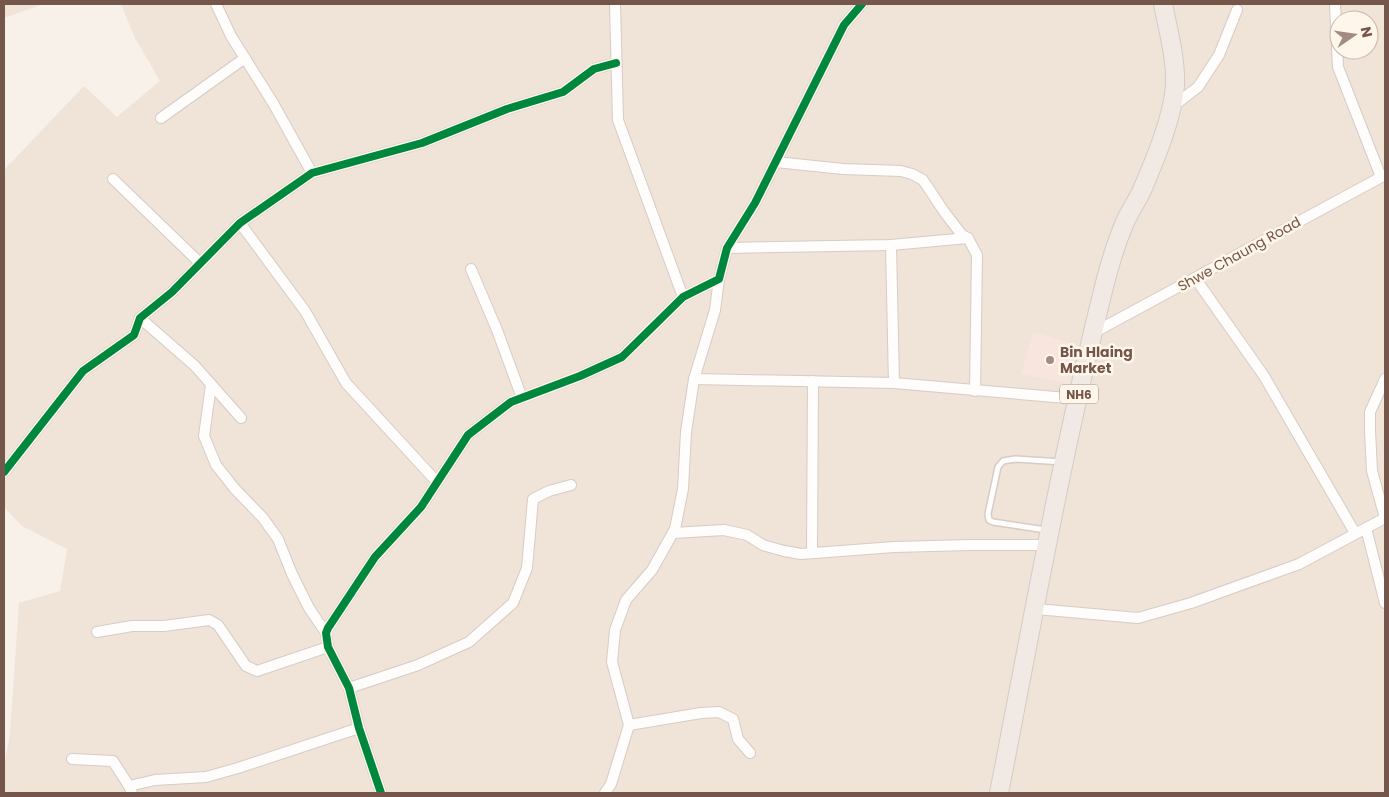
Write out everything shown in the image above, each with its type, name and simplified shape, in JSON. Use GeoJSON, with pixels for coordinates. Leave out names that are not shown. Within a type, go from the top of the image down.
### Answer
{"type":"FeatureCollection","features":[{"type":"Feature","properties":{"kind":"highway","name":"NH6"},"geometry":{"type":"LineString","coordinates":[[999,793],[1064,462],[1093,333],[1112,258],[1125,222],[1142,190],[1166,129],[1171,107],[1175,84],[1172,47],[1163,4]]}},
{"type":"Feature","properties":{"kind":"street"},"geometry":{"type":"LineString","coordinates":[[216,4],[232,36],[273,103],[312,173]]}},
{"type":"Feature","properties":{"kind":"street"},"geometry":{"type":"LineString","coordinates":[[615,4],[618,120],[683,297]]}},
{"type":"Feature","properties":{"kind":"street"},"geometry":{"type":"LineString","coordinates":[[605,793],[610,784],[629,725],[612,662],[615,630],[626,600],[652,570],[673,533],[682,489],[686,432],[694,379],[715,310],[719,279],[727,248],[755,203],[844,25],[862,4]]}},
{"type":"Feature","properties":{"kind":"street"},"geometry":{"type":"LineString","coordinates":[[1336,4],[1338,67],[1383,176]]}},
{"type":"Feature","properties":{"kind":"street"},"geometry":{"type":"LineString","coordinates":[[1171,107],[1198,87],[1219,55],[1237,10]]}},
{"type":"Feature","properties":{"kind":"street"},"geometry":{"type":"LineString","coordinates":[[161,118],[245,58]]}},
{"type":"Feature","properties":{"kind":"street"},"geometry":{"type":"LineString","coordinates":[[4,472],[83,371],[134,335],[140,318],[172,292],[240,223],[312,173],[422,143],[508,109],[563,92],[594,69],[616,63]]}},
{"type":"Feature","properties":{"kind":"street"},"geometry":{"type":"LineString","coordinates":[[776,162],[843,169],[900,171],[912,174],[923,180],[962,235],[968,238],[977,255],[975,391]]}},
{"type":"Feature","properties":{"kind":"street","name":"Shwe Chaung Road"},"geometry":{"type":"LineString","coordinates":[[1093,333],[1383,176]]}},
{"type":"Feature","properties":{"kind":"street"},"geometry":{"type":"LineString","coordinates":[[113,179],[200,262]]}},
{"type":"Feature","properties":{"kind":"street"},"geometry":{"type":"LineString","coordinates":[[240,223],[305,311],[346,383],[437,482]]}},
{"type":"Feature","properties":{"kind":"street"},"geometry":{"type":"LineString","coordinates":[[727,248],[891,245],[968,238]]}},
{"type":"Feature","properties":{"kind":"street"},"geometry":{"type":"LineString","coordinates":[[891,245],[894,383]]}},
{"type":"Feature","properties":{"kind":"street"},"geometry":{"type":"LineString","coordinates":[[471,269],[497,330],[522,398]]}},
{"type":"Feature","properties":{"kind":"street"},"geometry":{"type":"LineString","coordinates":[[1195,278],[1264,376],[1356,533]]}},
{"type":"Feature","properties":{"kind":"street"},"geometry":{"type":"LineString","coordinates":[[326,633],[375,557],[421,507],[468,435],[511,402],[622,357],[683,297],[719,279]]}},
{"type":"Feature","properties":{"kind":"street"},"geometry":{"type":"LineString","coordinates":[[140,318],[195,366],[241,418]]}},
{"type":"Feature","properties":{"kind":"street"},"geometry":{"type":"LineString","coordinates":[[694,379],[894,383],[1078,399]]}},
{"type":"Feature","properties":{"kind":"street"},"geometry":{"type":"LineString","coordinates":[[1036,609],[1138,618],[1190,604],[1299,564],[1385,518],[1372,472],[1370,421],[1370,412],[1385,379]]}},
{"type":"Feature","properties":{"kind":"street"},"geometry":{"type":"LineString","coordinates":[[812,553],[813,382]]}},
{"type":"Feature","properties":{"kind":"street"},"geometry":{"type":"LineString","coordinates":[[211,385],[204,436],[216,465],[235,489],[264,518],[278,539],[300,591],[326,633],[328,647],[349,688],[359,728],[381,793]]}},
{"type":"Feature","properties":{"kind":"street"},"geometry":{"type":"LineString","coordinates":[[349,688],[418,665],[469,642],[513,603],[527,568],[533,499],[549,491],[571,485]]}},
{"type":"Feature","properties":{"kind":"street"},"geometry":{"type":"LineString","coordinates":[[1366,528],[1385,603]]}},
{"type":"Feature","properties":{"kind":"street"},"geometry":{"type":"LineString","coordinates":[[673,533],[724,530],[747,535],[764,545],[800,554],[1050,538]]}},
{"type":"Feature","properties":{"kind":"street"},"geometry":{"type":"LineString","coordinates":[[96,632],[132,626],[164,626],[209,620],[218,626],[246,666],[257,671],[328,647]]}},
{"type":"Feature","properties":{"kind":"street"},"geometry":{"type":"LineString","coordinates":[[629,725],[719,712],[733,719],[738,739],[750,753]]}},
{"type":"Feature","properties":{"kind":"street"},"geometry":{"type":"LineString","coordinates":[[72,759],[113,760],[131,790],[155,780],[206,777],[359,728]]}},
{"type":"Feature","properties":{"kind":"lane"},"geometry":{"type":"LineString","coordinates":[[1050,538],[994,522],[989,520],[988,514],[998,467],[1003,461],[1033,459],[1064,462]]}},
{"type":"Feature","properties":{"kind":"shaded area"},"geometry":{"type":"Polygon","coordinates":[[[4,4],[43,4],[4,18],[4,4]]]}},
{"type":"Feature","properties":{"kind":"shaded area"},"geometry":{"type":"Polygon","coordinates":[[[121,4],[1385,4],[1385,793],[4,793],[4,767],[10,734],[19,603],[60,591],[67,549],[22,526],[4,507],[4,170],[84,86],[117,117],[160,81],[135,38],[121,4]]]}},
{"type":"Feature","properties":{"kind":"shaded area","name":"Bin Hlaing Market"},"geometry":{"type":"Polygon","coordinates":[[[1033,332],[1078,345],[1069,384],[1021,374],[1033,332]]]}},
{"type":"Feature","properties":{"kind":"cycle path"},"geometry":{"type":"LineString","coordinates":[[381,793],[359,728],[349,688],[328,647],[326,633],[328,628],[375,557],[421,507],[468,435],[511,402],[580,376],[622,357],[683,297],[719,279],[727,248],[755,203],[844,25],[862,4]]}},
{"type":"Feature","properties":{"kind":"cycle path"},"geometry":{"type":"LineString","coordinates":[[4,472],[83,371],[134,335],[140,318],[172,292],[240,223],[312,173],[422,143],[507,109],[563,92],[594,69],[616,63]]}},
{"type":"Feature","properties":{"kind":"place","name":"Bin Hlaing Market"},"geometry":{"type":"Point","coordinates":[1050,360]}}]}
